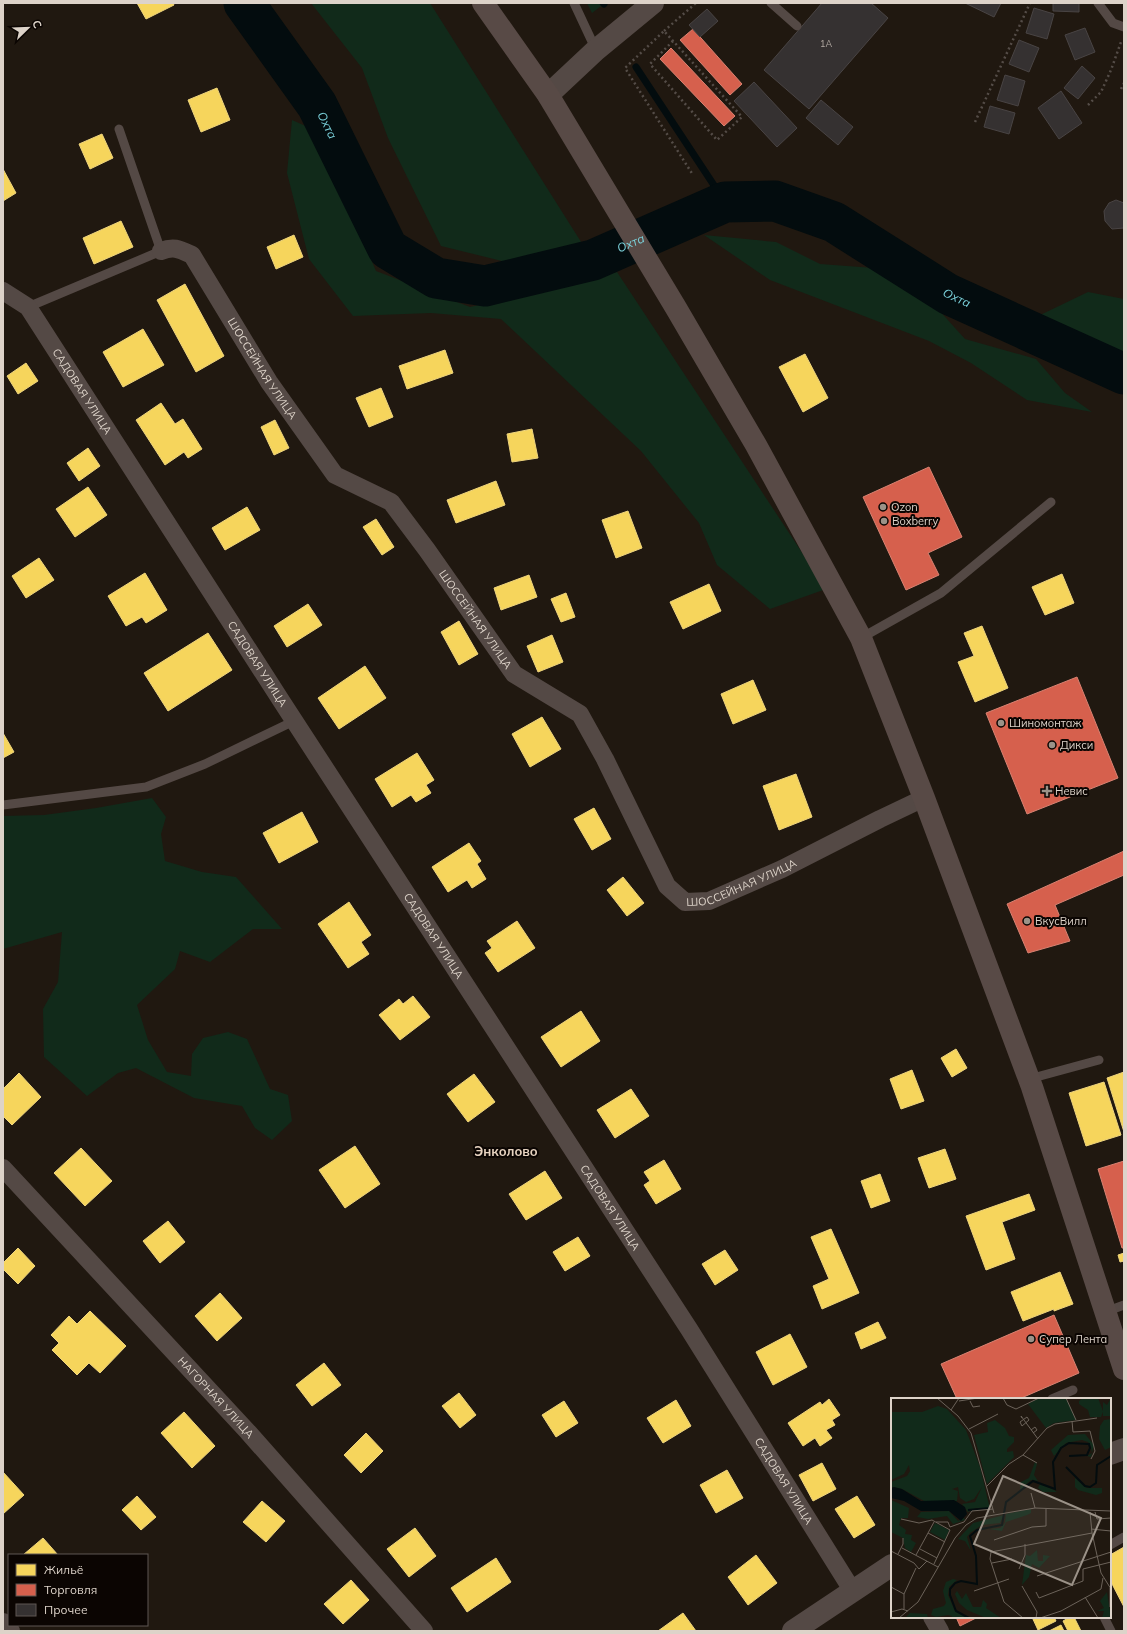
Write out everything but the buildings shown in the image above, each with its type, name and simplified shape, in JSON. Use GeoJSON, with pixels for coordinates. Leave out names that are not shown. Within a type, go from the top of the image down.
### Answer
{"type":"FeatureCollection","features":[{"type":"Feature","properties":{"kind":"main road"},"geometry":{"type":"LineString","coordinates":[[483,3],[548,95],[596,173],[756,444],[862,638],[924,798],[1115,1309],[1124,1369]]}},
{"type":"Feature","properties":{"kind":"street"},"geometry":{"type":"LineString","coordinates":[[548,95],[596,50],[653,3]]}},
{"type":"Feature","properties":{"kind":"street","name":"ШОССЕЙНАЯ УЛИЦА"},"geometry":{"type":"LineString","coordinates":[[161,251],[171,247],[192,255],[269,382],[335,475],[390,502],[428,550],[514,674],[580,714],[605,759],[667,886],[685,902],[709,901],[775,873],[924,798]]}},
{"type":"Feature","properties":{"kind":"street","name":"САДОВАЯ УЛИЦА"},"geometry":{"type":"LineString","coordinates":[[3,291],[28,307],[294,721],[689,1329],[852,1590]]}},
{"type":"Feature","properties":{"kind":"street","name":"НАГОРНАЯ УЛИЦА"},"geometry":{"type":"LineString","coordinates":[[3,1168],[248,1432],[424,1631]]}},
{"type":"Feature","properties":{"kind":"street"},"geometry":{"type":"LineString","coordinates":[[1111,1454],[1124,1449]]}},
{"type":"Feature","properties":{"kind":"street"},"geometry":{"type":"LineString","coordinates":[[793,1631],[852,1590],[891,1566]]}},
{"type":"Feature","properties":{"kind":"street"},"geometry":{"type":"LineString","coordinates":[[933,1618],[940,1631]]}},
{"type":"Feature","properties":{"kind":"street"},"geometry":{"type":"LineString","coordinates":[[3,1622],[12,1631]]}},
{"type":"Feature","properties":{"kind":"lane"},"geometry":{"type":"LineString","coordinates":[[574,3],[596,50]]}},
{"type":"Feature","properties":{"kind":"lane"},"geometry":{"type":"LineString","coordinates":[[771,3],[797,26]]}},
{"type":"Feature","properties":{"kind":"lane"},"geometry":{"type":"LineString","coordinates":[[1098,3],[1113,22],[1124,28]]}},
{"type":"Feature","properties":{"kind":"lane"},"geometry":{"type":"LineString","coordinates":[[28,307],[161,251],[119,129]]}},
{"type":"Feature","properties":{"kind":"lane"},"geometry":{"type":"LineString","coordinates":[[862,638],[941,593],[1051,502]]}},
{"type":"Feature","properties":{"kind":"lane"},"geometry":{"type":"LineString","coordinates":[[3,805],[146,787],[205,764],[294,721]]}},
{"type":"Feature","properties":{"kind":"lane"},"geometry":{"type":"LineString","coordinates":[[1029,1079],[1099,1060]]}},
{"type":"Feature","properties":{"kind":"lane"},"geometry":{"type":"LineString","coordinates":[[1054,1398],[1073,1390]]}},
{"type":"Feature","properties":{"kind":"lane"},"geometry":{"type":"LineString","coordinates":[[1111,1544],[1124,1538]]}},
{"type":"Feature","properties":{"kind":"lane"},"geometry":{"type":"LineString","coordinates":[[1104,1618],[1111,1631]]}},
{"type":"Feature","properties":{"kind":"path"},"geometry":{"type":"LineString","coordinates":[[693,174],[625,68],[696,3]]}},
{"type":"Feature","properties":{"kind":"path"},"geometry":{"type":"LineString","coordinates":[[974,122],[1030,3]]}},
{"type":"Feature","properties":{"kind":"path"},"geometry":{"type":"LineString","coordinates":[[664,31],[742,117],[718,140],[650,64],[673,41]]}},
{"type":"Feature","properties":{"kind":"path"},"geometry":{"type":"LineString","coordinates":[[1088,105],[1101,92],[1111,70],[1121,41]]}},
{"type":"Feature","properties":{"kind":"path"},"geometry":{"type":"LineString","coordinates":[[1121,89],[1124,83]]}},
{"type":"Feature","properties":{"kind":"green space"},"geometry":{"type":"Polygon","coordinates":[[[311,3],[430,3],[583,245],[506,262],[441,246],[388,138],[362,68],[311,3]]]}},
{"type":"Feature","properties":{"kind":"green space"},"geometry":{"type":"Polygon","coordinates":[[[587,3],[605,3],[592,13],[587,3]]]}},
{"type":"Feature","properties":{"kind":"green space"},"geometry":{"type":"Polygon","coordinates":[[[292,120],[317,131],[376,271],[470,307],[617,272],[826,589],[770,609],[717,565],[699,523],[641,451],[501,319],[431,313],[353,316],[309,259],[287,173],[292,120]]]}},
{"type":"Feature","properties":{"kind":"green space"},"geometry":{"type":"Polygon","coordinates":[[[704,235],[776,242],[820,264],[874,268],[928,298],[965,339],[1036,359],[1065,393],[1092,412],[1027,400],[971,363],[929,341],[770,280],[704,235]]]}},
{"type":"Feature","properties":{"kind":"green space"},"geometry":{"type":"Polygon","coordinates":[[[1088,292],[1124,299],[1124,353],[1034,318],[1088,292]]]}},
{"type":"Feature","properties":{"kind":"green space"},"geometry":{"type":"Polygon","coordinates":[[[152,798],[166,817],[161,834],[165,861],[202,872],[236,877],[282,929],[253,929],[210,962],[180,951],[175,969],[137,1005],[148,1040],[167,1072],[191,1076],[192,1054],[203,1038],[228,1032],[247,1039],[270,1089],[288,1095],[292,1121],[272,1140],[255,1128],[242,1106],[194,1098],[136,1068],[118,1073],[87,1096],[44,1057],[43,1009],[58,982],[62,932],[3,949],[3,816],[44,815],[152,798]]]}},
{"type":"Feature","properties":{"kind":"waterway","name":"Охта"},"geometry":{"type":"LineString","coordinates":[[244,3],[317,105],[388,249],[436,278],[485,286],[593,260],[725,202],[775,201],[834,222],[948,294],[1124,374]]}},
{"type":"Feature","properties":{"kind":"waterway"},"geometry":{"type":"LineString","coordinates":[[636,67],[725,202]]}},
{"type":"Feature","properties":{"kind":"place","name":"Ozon"},"geometry":{"type":"Point","coordinates":[883,507]}},
{"type":"Feature","properties":{"kind":"place","name":"Boxberry"},"geometry":{"type":"Point","coordinates":[884,521]}},
{"type":"Feature","properties":{"kind":"place","name":"Шиномонтаж"},"geometry":{"type":"Point","coordinates":[1001,723]}},
{"type":"Feature","properties":{"kind":"place","name":"Дикси"},"geometry":{"type":"Point","coordinates":[1052,745]}},
{"type":"Feature","properties":{"kind":"place","name":"Невис"},"geometry":{"type":"Point","coordinates":[1047,791]}},
{"type":"Feature","properties":{"kind":"place","name":"ВкусВилл"},"geometry":{"type":"Point","coordinates":[1027,921]}},
{"type":"Feature","properties":{"kind":"place","name":"Супер Лента"},"geometry":{"type":"Point","coordinates":[1031,1339]}},
{"type":"Feature","properties":{"kind":"district","name":"Энколово"},"geometry":{"type":"Point","coordinates":[506,1151]}}]}
